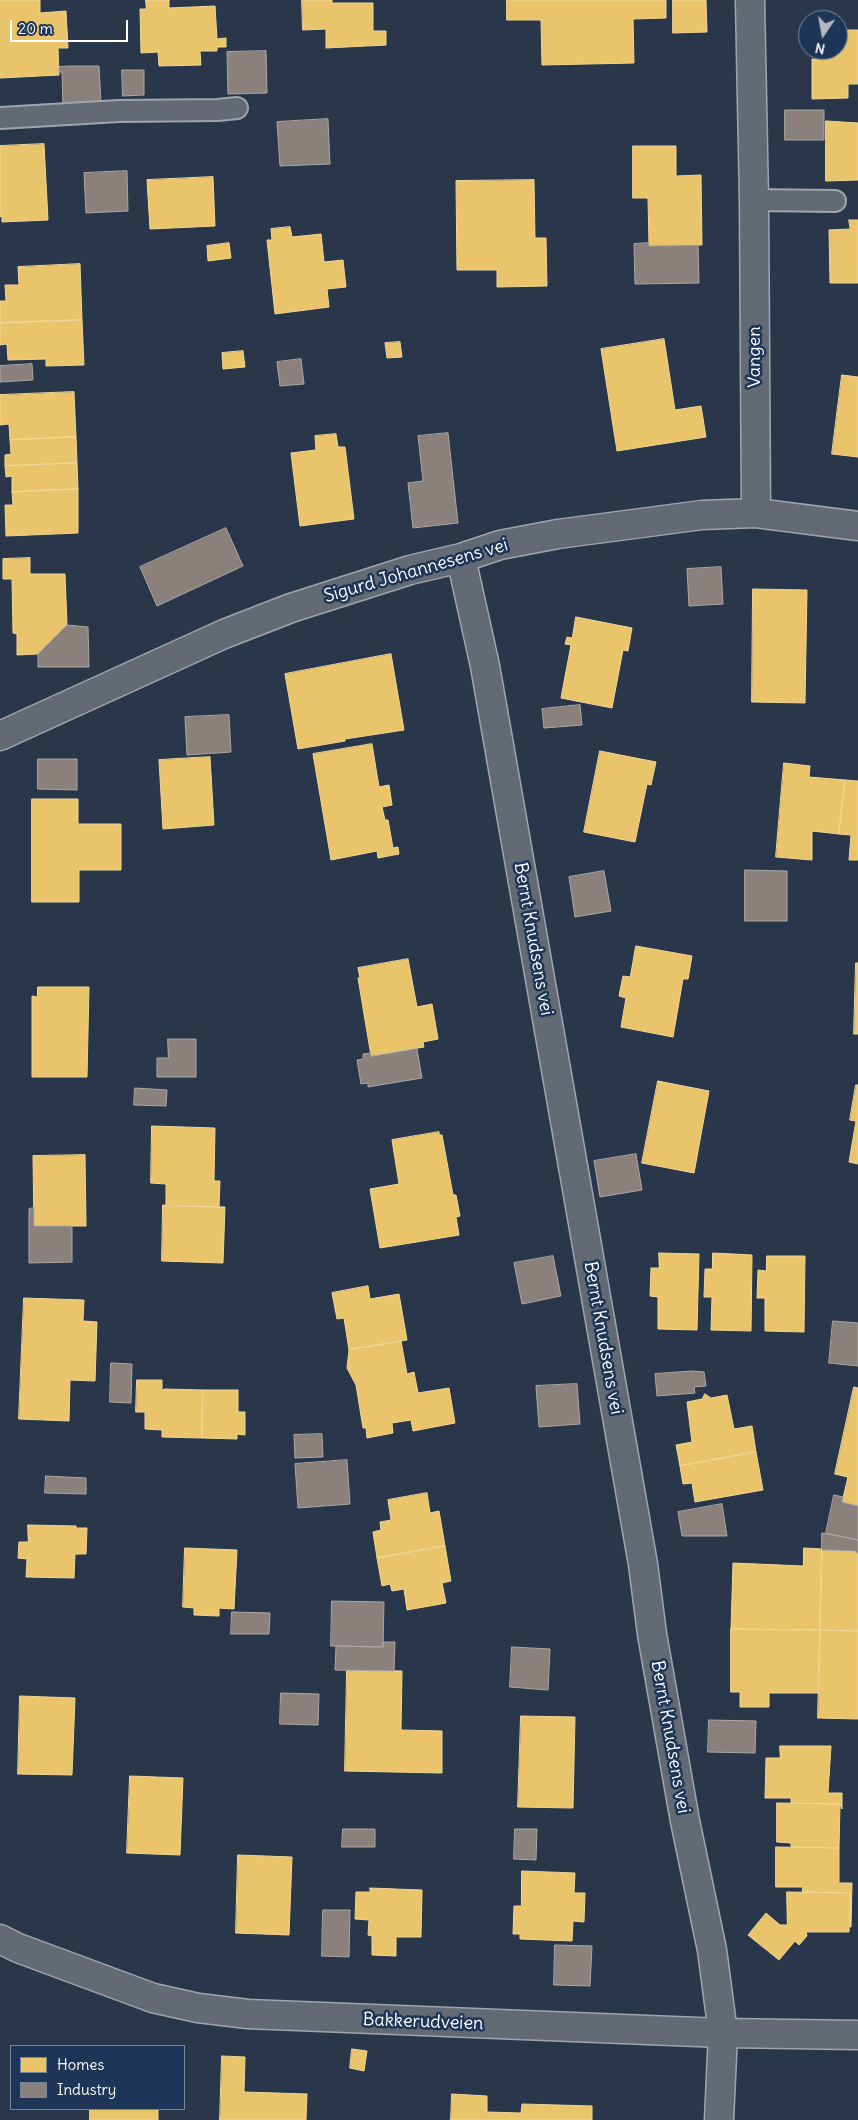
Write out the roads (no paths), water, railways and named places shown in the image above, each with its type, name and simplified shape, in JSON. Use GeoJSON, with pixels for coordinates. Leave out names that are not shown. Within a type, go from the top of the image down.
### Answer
{"type":"FeatureCollection","features":[{"type":"Feature","properties":{"kind":"street","name":"Vangen"},"geometry":{"type":"LineString","coordinates":[[750,0],[754,200],[756,513]]}},
{"type":"Feature","properties":{"kind":"street","name":"Sigurd Johannesens vei"},"geometry":{"type":"LineString","coordinates":[[0,736],[224,634],[291,608],[410,570],[461,558],[500,545],[558,534],[702,515],[756,513],[858,526]]}},
{"type":"Feature","properties":{"kind":"street","name":"Bernt Knudsens vei"},"geometry":{"type":"LineString","coordinates":[[461,558],[485,666],[640,1546],[664,1703],[685,1821],[712,1950],[723,2034],[719,2120]]}},
{"type":"Feature","properties":{"kind":"street","name":"Bakkerudveien"},"geometry":{"type":"LineString","coordinates":[[0,1940],[153,1998],[198,2008],[248,2014],[723,2034],[858,2035]]}},
{"type":"Feature","properties":{"kind":"lane"},"geometry":{"type":"LineString","coordinates":[[0,118],[119,111],[218,110],[237,108]]}},
{"type":"Feature","properties":{"kind":"lane"},"geometry":{"type":"LineString","coordinates":[[754,200],[834,202]]}}]}
